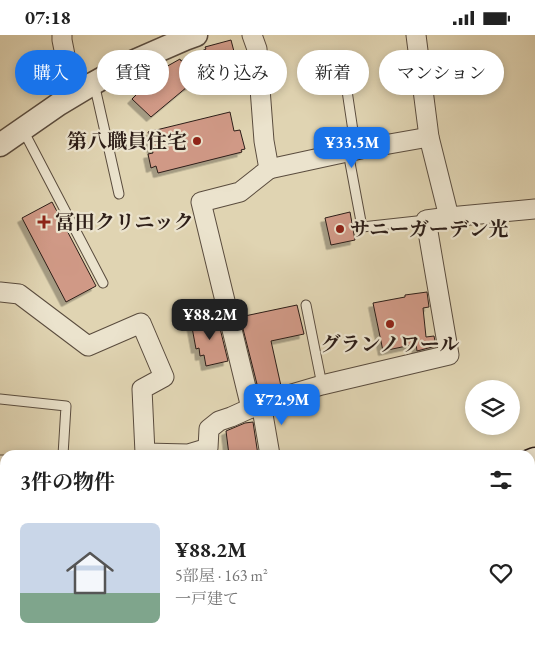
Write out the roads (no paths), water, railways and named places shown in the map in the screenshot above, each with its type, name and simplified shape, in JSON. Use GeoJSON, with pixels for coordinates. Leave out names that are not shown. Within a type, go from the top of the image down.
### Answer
{"type":"FeatureCollection","features":[{"type":"Feature","properties":{"kind":"street"},"geometry":{"type":"LineString","coordinates":[[62,35],[64,50]]}},
{"type":"Feature","properties":{"kind":"street"},"geometry":{"type":"LineString","coordinates":[[87,87],[130,63],[196,35]]}},
{"type":"Feature","properties":{"kind":"street"},"geometry":{"type":"LineString","coordinates":[[252,35],[257,49],[264,141],[269,169]]}},
{"type":"Feature","properties":{"kind":"street"},"geometry":{"type":"LineString","coordinates":[[416,35],[430,137],[448,217]]}},
{"type":"Feature","properties":{"kind":"street"},"geometry":{"type":"LineString","coordinates":[[0,145],[73,95]]}},
{"type":"Feature","properties":{"kind":"street"},"geometry":{"type":"LineString","coordinates":[[269,450],[201,202],[240,192],[269,169],[430,137]]}},
{"type":"Feature","properties":{"kind":"street"},"geometry":{"type":"LineString","coordinates":[[201,450],[208,448],[209,429],[219,421],[256,406],[322,385],[449,355],[426,221],[448,217],[535,209]]}},
{"type":"Feature","properties":{"kind":"street"},"geometry":{"type":"LineString","coordinates":[[0,292],[19,294],[88,346],[141,323],[164,377],[142,389],[145,450]]}},
{"type":"Feature","properties":{"kind":"lane"},"geometry":{"type":"LineString","coordinates":[[94,83],[120,194]]}},
{"type":"Feature","properties":{"kind":"lane"},"geometry":{"type":"LineString","coordinates":[[347,95],[362,227],[426,221]]}},
{"type":"Feature","properties":{"kind":"lane"},"geometry":{"type":"LineString","coordinates":[[22,130],[103,283]]}},
{"type":"Feature","properties":{"kind":"lane"},"geometry":{"type":"LineString","coordinates":[[306,305],[322,385]]}},
{"type":"Feature","properties":{"kind":"lane"},"geometry":{"type":"LineString","coordinates":[[0,399],[66,406],[63,450]]}},
{"type":"Feature","properties":{"kind":"place","name":"第八職員住宅"},"geometry":{"type":"Point","coordinates":[197,141]}},
{"type":"Feature","properties":{"kind":"place","name":"冨田クリニック"},"geometry":{"type":"Point","coordinates":[44,222]}},
{"type":"Feature","properties":{"kind":"place","name":"サニーガーデン光"},"geometry":{"type":"Point","coordinates":[340,229]}},
{"type":"Feature","properties":{"kind":"place","name":"グランノワール"},"geometry":{"type":"Point","coordinates":[390,324]}}]}
